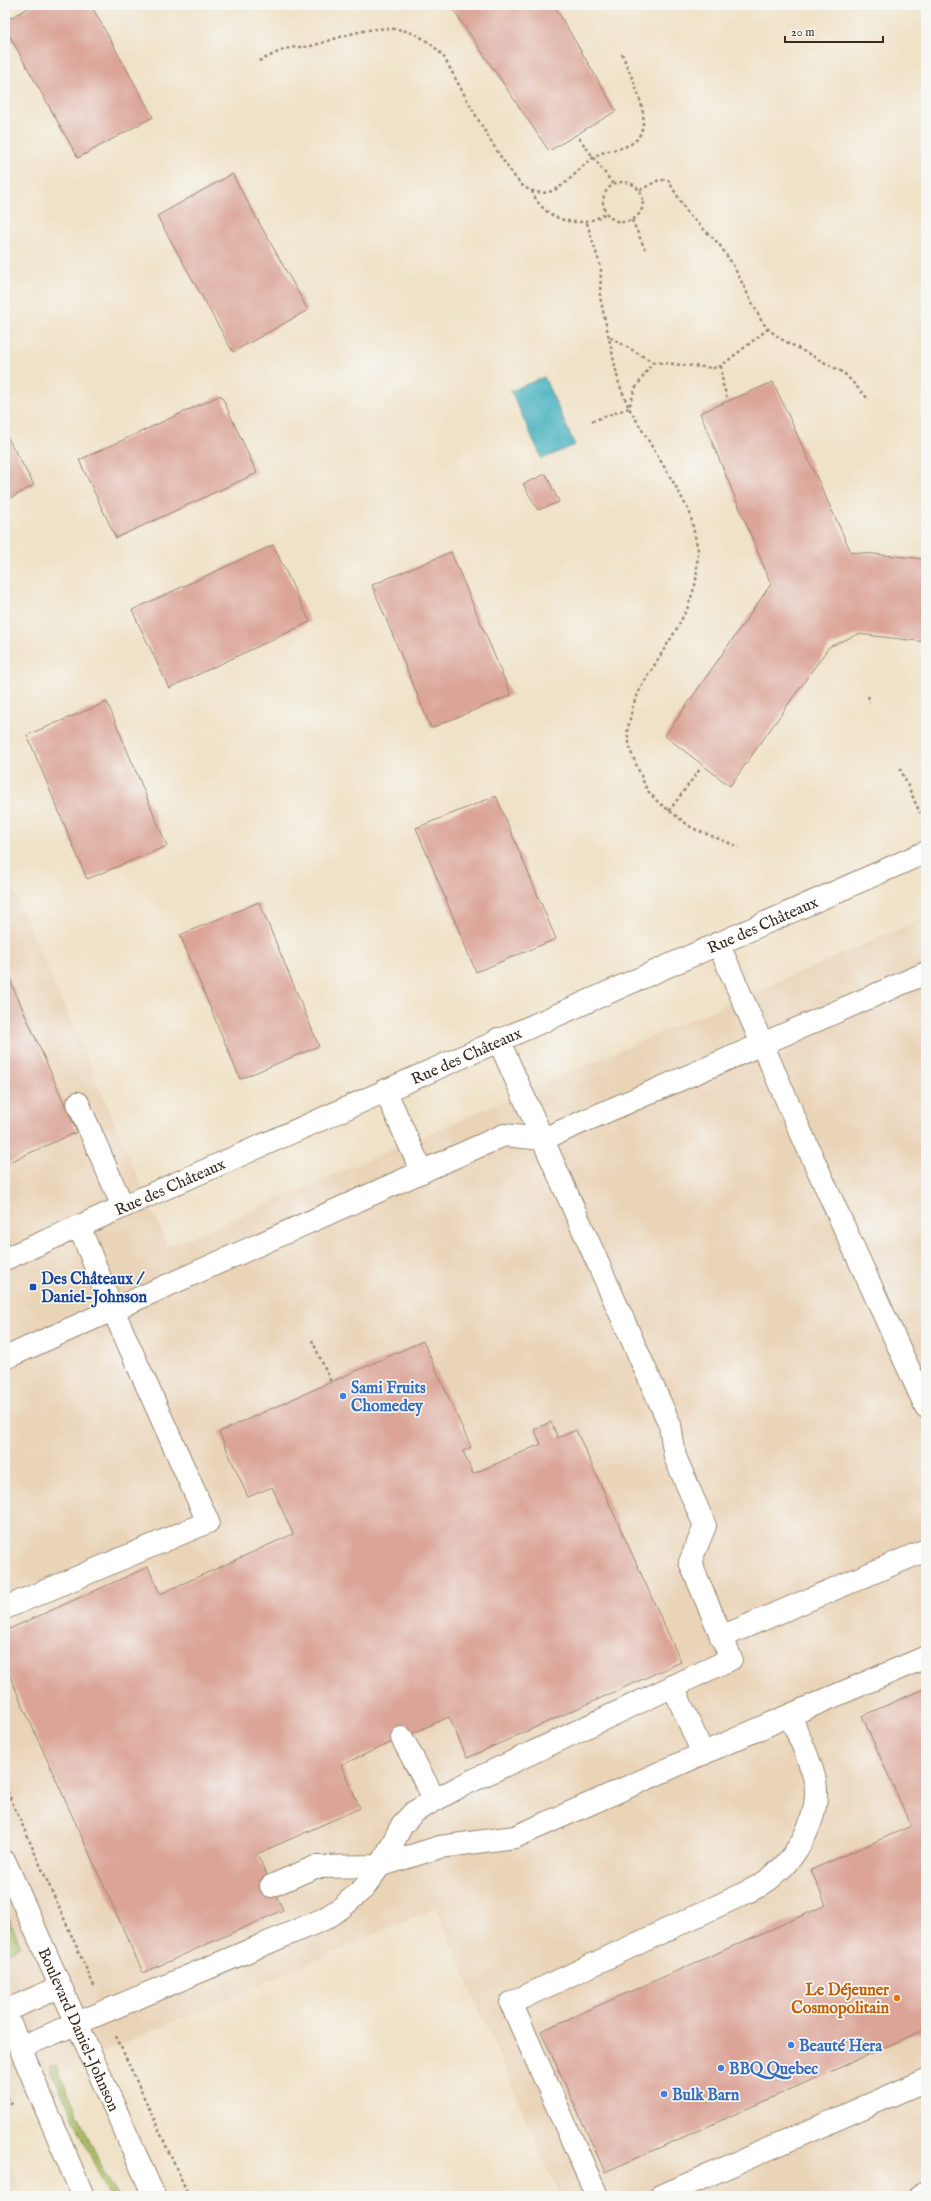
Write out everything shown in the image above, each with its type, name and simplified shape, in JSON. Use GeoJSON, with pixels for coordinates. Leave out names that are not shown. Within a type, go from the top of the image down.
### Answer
{"type":"FeatureCollection","features":[{"type":"Feature","properties":{"kind":"street","name":"Rue des Châteaux"},"geometry":{"type":"LineString","coordinates":[[5,1259],[498,1039],[926,852]]}},
{"type":"Feature","properties":{"kind":"street"},"geometry":{"type":"LineString","coordinates":[[718,943],[926,1407]]}},
{"type":"Feature","properties":{"kind":"street"},"geometry":{"type":"LineString","coordinates":[[5,1358],[504,1135],[543,1139],[926,973]]}},
{"type":"Feature","properties":{"kind":"street"},"geometry":{"type":"LineString","coordinates":[[21,2047],[324,1919],[341,1908],[364,1888],[379,1866],[402,1825],[414,1812],[459,1787],[731,1658],[690,1562],[705,1526],[675,1457],[670,1425],[498,1039]]}},
{"type":"Feature","properties":{"kind":"street"},"geometry":{"type":"LineString","coordinates":[[385,1090],[422,1172]]}},
{"type":"Feature","properties":{"kind":"street"},"geometry":{"type":"LineString","coordinates":[[78,1103],[123,1207]]}},
{"type":"Feature","properties":{"kind":"street"},"geometry":{"type":"LineString","coordinates":[[5,1608],[208,1522],[114,1310],[79,1226]]}},
{"type":"Feature","properties":{"kind":"street"},"geometry":{"type":"LineString","coordinates":[[721,1637],[926,1550]]}},
{"type":"Feature","properties":{"kind":"street"},"geometry":{"type":"LineString","coordinates":[[271,1886],[315,1867],[379,1866],[440,1847],[515,1837],[790,1715],[926,1657]]}},
{"type":"Feature","properties":{"kind":"street"},"geometry":{"type":"LineString","coordinates":[[673,1686],[703,1754]]}},
{"type":"Feature","properties":{"kind":"street"},"geometry":{"type":"LineString","coordinates":[[597,2196],[511,2003],[741,1895],[761,1885],[778,1872],[798,1848],[807,1831],[816,1798],[812,1770],[790,1715]]}},
{"type":"Feature","properties":{"kind":"street"},"geometry":{"type":"LineString","coordinates":[[402,1738],[435,1800]]}},
{"type":"Feature","properties":{"kind":"street","name":"Boulevard Daniel-Johnson"},"geometry":{"type":"LineString","coordinates":[[5,1862],[154,2196]]}},
{"type":"Feature","properties":{"kind":"street"},"geometry":{"type":"LineString","coordinates":[[60,1986],[5,2012],[83,2196]]}},
{"type":"Feature","properties":{"kind":"street"},"geometry":{"type":"LineString","coordinates":[[661,2196],[926,2080]]}},
{"type":"Feature","properties":{"kind":"street"},"geometry":{"type":"LineString","coordinates":[[918,2196],[926,2193]]}},
{"type":"Feature","properties":{"kind":"path"},"geometry":{"type":"LineString","coordinates":[[259,61],[290,48],[312,46],[365,29],[391,28],[419,36],[433,45],[444,57],[497,151],[524,188],[532,191],[555,191],[562,187],[593,157],[600,153],[617,150],[635,141],[643,123],[637,92],[622,54]]}},
{"type":"Feature","properties":{"kind":"path"},"geometry":{"type":"LineString","coordinates":[[579,138],[613,184]]}},
{"type":"Feature","properties":{"kind":"path"},"geometry":{"type":"LineString","coordinates":[[640,190],[659,180],[668,180],[688,214],[719,244],[733,265],[761,320],[768,329],[781,339],[844,373],[869,400]]}},
{"type":"Feature","properties":{"kind":"path"},"geometry":{"type":"LineString","coordinates":[[626,181],[640,190],[643,198],[643,207],[639,215],[632,220],[620,222],[606,213],[603,205],[603,197],[607,189],[613,184],[626,181]]}},
{"type":"Feature","properties":{"kind":"path"},"geometry":{"type":"LineString","coordinates":[[532,191],[535,198],[550,213],[565,220],[587,223],[606,213]]}},
{"type":"Feature","properties":{"kind":"path"},"geometry":{"type":"LineString","coordinates":[[632,220],[646,250]]}},
{"type":"Feature","properties":{"kind":"path"},"geometry":{"type":"LineString","coordinates":[[587,223],[602,268],[600,297],[619,384],[629,408],[676,485],[690,513],[698,550],[696,582],[688,607],[633,705],[627,733],[631,752],[647,790],[669,811],[692,828],[739,847]]}},
{"type":"Feature","properties":{"kind":"path"},"geometry":{"type":"LineString","coordinates":[[608,335],[653,362],[713,368],[721,366],[768,329]]}},
{"type":"Feature","properties":{"kind":"path"},"geometry":{"type":"LineString","coordinates":[[629,408],[635,389],[653,362]]}},
{"type":"Feature","properties":{"kind":"path"},"geometry":{"type":"LineString","coordinates":[[721,366],[723,385],[728,397]]}},
{"type":"Feature","properties":{"kind":"path"},"geometry":{"type":"LineString","coordinates":[[592,421],[629,408]]}},
{"type":"Feature","properties":{"kind":"path"},"geometry":{"type":"LineString","coordinates":[[868,696],[870,702]]}},
{"type":"Feature","properties":{"kind":"path"},"geometry":{"type":"LineString","coordinates":[[900,768],[920,813]]}},
{"type":"Feature","properties":{"kind":"path"},"geometry":{"type":"LineString","coordinates":[[669,811],[700,769]]}},
{"type":"Feature","properties":{"kind":"path"},"geometry":{"type":"LineString","coordinates":[[312,1340],[331,1382]]}},
{"type":"Feature","properties":{"kind":"path","name":"Boulevard Daniel-Johnson"},"geometry":{"type":"LineString","coordinates":[[5,1786],[90,1978]]}},
{"type":"Feature","properties":{"kind":"path","name":"Boulevard Daniel-Johnson"},"geometry":{"type":"LineString","coordinates":[[118,2040],[189,2196]]}},
{"type":"Feature","properties":{"kind":"shaded area"},"geometry":{"type":"Polygon","coordinates":[[[5,870],[168,1247],[926,917],[926,2196],[559,2196],[436,1908],[88,2059],[5,2101],[5,870]]]}},
{"type":"Feature","properties":{"kind":"shaded area"},"geometry":{"type":"Polygon","coordinates":[[[5,2151],[23,2196],[5,2196],[5,2151]]]}},
{"type":"Feature","properties":{"kind":"green space"},"geometry":{"type":"Polygon","coordinates":[[[5,1911],[21,1946],[5,1954],[5,1911]]]}},
{"type":"Feature","properties":{"kind":"green space"},"geometry":{"type":"Polygon","coordinates":[[[56,2065],[103,2171],[118,2196],[109,2196],[50,2067],[56,2065]]]}},
{"type":"Feature","properties":{"kind":"water"},"geometry":{"type":"Polygon","coordinates":[[[544,377],[575,445],[542,459],[511,391],[544,377]]]}},
{"type":"Feature","properties":{"kind":"building"},"geometry":{"type":"Polygon","coordinates":[[[34,5],[91,5],[153,117],[78,158],[5,28],[5,21],[34,5]]]}},
{"type":"Feature","properties":{"kind":"building"},"geometry":{"type":"Polygon","coordinates":[[[450,5],[554,5],[616,111],[549,151],[450,5]]]}},
{"type":"Feature","properties":{"kind":"building"},"geometry":{"type":"Polygon","coordinates":[[[232,174],[308,310],[233,352],[157,216],[232,174]]]}},
{"type":"Feature","properties":{"kind":"building"},"geometry":{"type":"Polygon","coordinates":[[[773,382],[851,552],[926,559],[926,642],[858,634],[829,647],[730,786],[665,736],[771,584],[700,413],[773,382]]]}},
{"type":"Feature","properties":{"kind":"building"},"geometry":{"type":"Polygon","coordinates":[[[221,395],[257,473],[116,538],[79,460],[221,395]]]}},
{"type":"Feature","properties":{"kind":"building"},"geometry":{"type":"Polygon","coordinates":[[[5,433],[34,485],[5,501],[5,433]]]}},
{"type":"Feature","properties":{"kind":"building"},"geometry":{"type":"Polygon","coordinates":[[[546,474],[559,502],[538,510],[523,484],[546,474]]]}},
{"type":"Feature","properties":{"kind":"building"},"geometry":{"type":"Polygon","coordinates":[[[273,545],[310,622],[169,688],[132,610],[273,545]]]}},
{"type":"Feature","properties":{"kind":"building"},"geometry":{"type":"Polygon","coordinates":[[[451,552],[511,695],[431,728],[372,585],[451,552]]]}},
{"type":"Feature","properties":{"kind":"building"},"geometry":{"type":"Polygon","coordinates":[[[107,702],[167,846],[87,879],[27,735],[107,702]]]}},
{"type":"Feature","properties":{"kind":"building"},"geometry":{"type":"Polygon","coordinates":[[[496,796],[556,939],[476,972],[416,828],[496,796]]]}},
{"type":"Feature","properties":{"kind":"building"},"geometry":{"type":"Polygon","coordinates":[[[259,902],[319,1046],[240,1079],[180,935],[259,902]]]}},
{"type":"Feature","properties":{"kind":"building"},"geometry":{"type":"Polygon","coordinates":[[[5,969],[77,1132],[5,1164],[5,969]]]}},
{"type":"Feature","properties":{"kind":"building"},"geometry":{"type":"Polygon","coordinates":[[[423,1341],[471,1447],[463,1451],[473,1474],[541,1444],[534,1429],[551,1422],[558,1438],[576,1430],[681,1662],[467,1758],[449,1717],[341,1765],[360,1808],[257,1854],[283,1910],[143,1973],[5,1666],[5,1631],[148,1567],[160,1594],[293,1534],[272,1487],[248,1497],[219,1432],[423,1341]]]}},
{"type":"Feature","properties":{"kind":"building"},"geometry":{"type":"Polygon","coordinates":[[[926,1688],[926,2029],[605,2172],[541,2031],[826,1905],[811,1870],[911,1826],[862,1716],[926,1688]]]}},
{"type":"Feature","properties":{"kind":"place","name":"Des Châteaux / Daniel-Johnson"},"geometry":{"type":"Point","coordinates":[33,1287]}},
{"type":"Feature","properties":{"kind":"place","name":"Sami Fruits Chomedey"},"geometry":{"type":"Point","coordinates":[343,1396]}},
{"type":"Feature","properties":{"kind":"place","name":"Le Déjeuner Cosmopolitain"},"geometry":{"type":"Point","coordinates":[897,1998]}},
{"type":"Feature","properties":{"kind":"place","name":"Beauté Hera"},"geometry":{"type":"Point","coordinates":[791,2045]}},
{"type":"Feature","properties":{"kind":"place","name":"BBQ Quebec"},"geometry":{"type":"Point","coordinates":[721,2068]}},
{"type":"Feature","properties":{"kind":"place","name":"Bulk Barn"},"geometry":{"type":"Point","coordinates":[664,2094]}}]}
